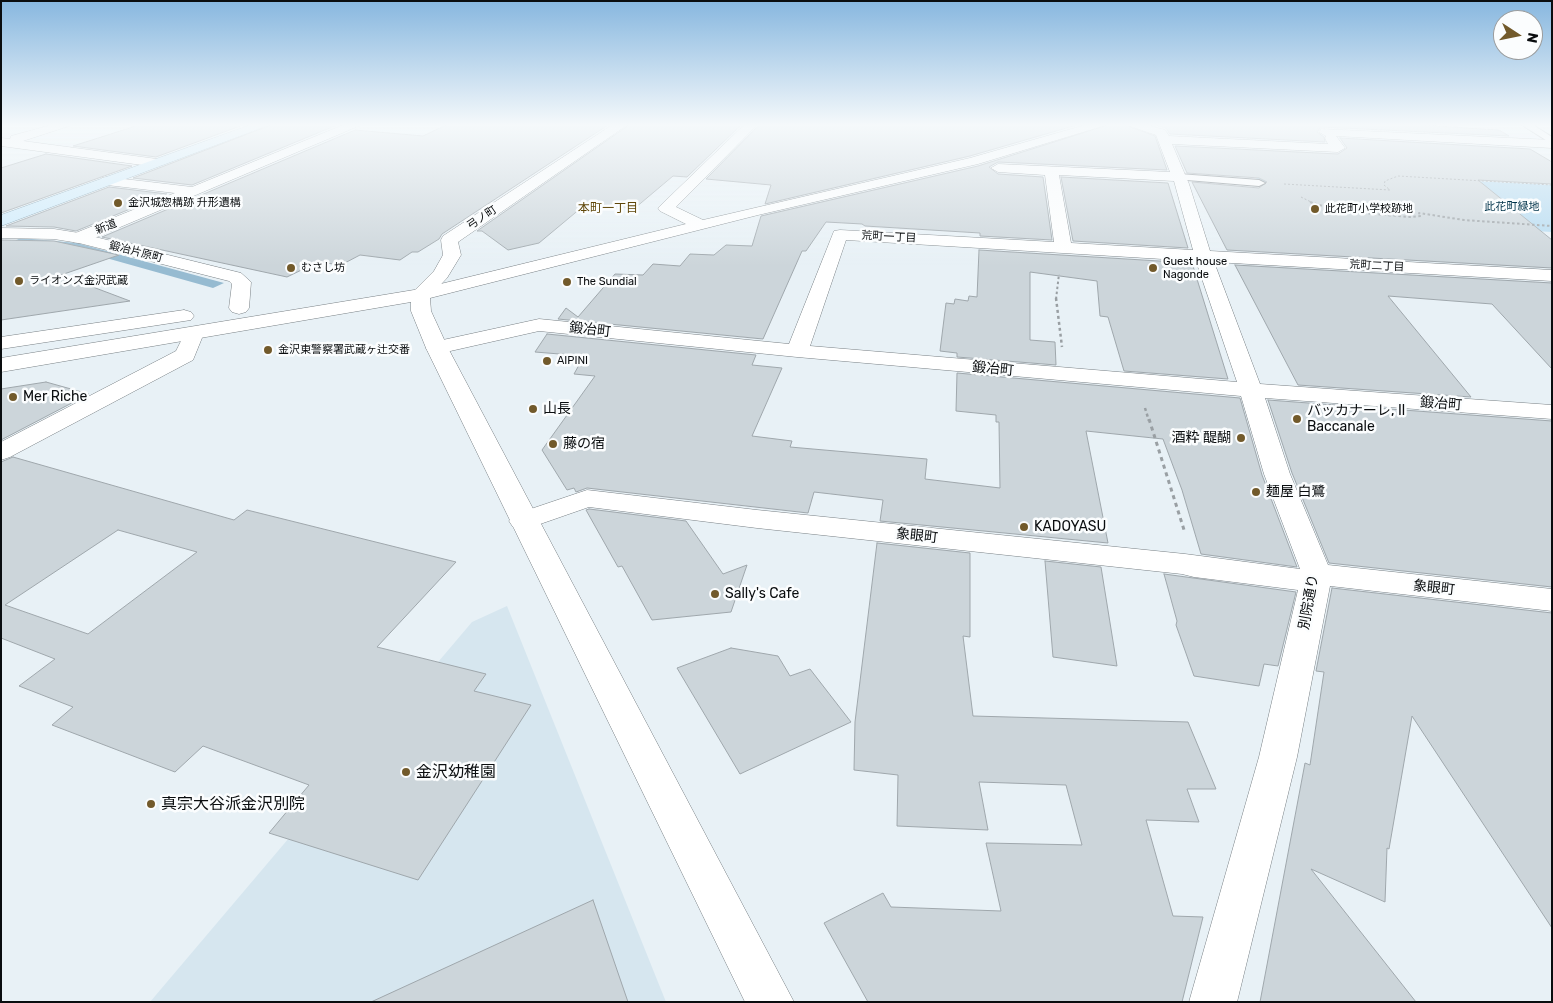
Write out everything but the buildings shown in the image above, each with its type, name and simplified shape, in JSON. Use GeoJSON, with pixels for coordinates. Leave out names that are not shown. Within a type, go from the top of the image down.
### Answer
{"type":"FeatureCollection","features":[{"type":"Feature","properties":{"kind":"main road"},"geometry":{"type":"LineString","coordinates":[[1,221],[133,172]]}},
{"type":"Feature","properties":{"kind":"street","name":"新道"},"geometry":{"type":"LineString","coordinates":[[80,238],[240,172]]}},
{"type":"Feature","properties":{"kind":"street","name":"弓ノ町"},"geometry":{"type":"LineString","coordinates":[[440,279],[452,255],[449,240],[551,172]]}},
{"type":"Feature","properties":{"kind":"street"},"geometry":{"type":"LineString","coordinates":[[702,225],[666,208],[703,172]]}},
{"type":"Feature","properties":{"kind":"street"},"geometry":{"type":"LineString","coordinates":[[751,197],[865,172]]}},
{"type":"Feature","properties":{"kind":"street"},"geometry":{"type":"LineString","coordinates":[[1,365],[194,333],[440,279],[702,225],[931,172]]}},
{"type":"Feature","properties":{"kind":"street"},"geometry":{"type":"LineString","coordinates":[[1051,172],[1062,246]]}},
{"type":"Feature","properties":{"kind":"street"},"geometry":{"type":"LineString","coordinates":[[1072,172],[1180,181]]}},
{"type":"Feature","properties":{"kind":"street","name":"別院通り"},"geometry":{"type":"LineString","coordinates":[[1176,172],[1203,256],[1251,390],[1277,474],[1316,577],[1278,756],[1213,1002]]}},
{"type":"Feature","properties":{"kind":"street"},"geometry":{"type":"LineString","coordinates":[[107,181],[193,191]]}},
{"type":"Feature","properties":{"kind":"street"},"geometry":{"type":"LineString","coordinates":[[601,234],[715,206]]}},
{"type":"Feature","properties":{"kind":"street","name":"鍛冶片原町"},"geometry":{"type":"LineString","coordinates":[[1,233],[54,234],[80,238],[240,280],[242,282],[239,308]]}},
{"type":"Feature","properties":{"kind":"street","name":"荒町一丁目"},"geometry":{"type":"LineString","coordinates":[[797,351],[840,235],[1062,246]]}},
{"type":"Feature","properties":{"kind":"street","name":"荒町二丁目"},"geometry":{"type":"LineString","coordinates":[[1062,246],[1552,276]]}},
{"type":"Feature","properties":{"kind":"street"},"geometry":{"type":"LineString","coordinates":[[1,343],[440,279]]}},
{"type":"Feature","properties":{"kind":"street"},"geometry":{"type":"LineString","coordinates":[[440,279],[421,311],[437,348],[523,521],[770,1002]]}},
{"type":"Feature","properties":{"kind":"street","name":"鍛冶町"},"geometry":{"type":"LineString","coordinates":[[437,348],[539,325],[1136,382],[1552,412]]}},
{"type":"Feature","properties":{"kind":"street"},"geometry":{"type":"LineString","coordinates":[[1,452],[185,355],[194,333]]}},
{"type":"Feature","properties":{"kind":"street","name":"象眼町"},"geometry":{"type":"LineString","coordinates":[[523,521],[588,498],[757,519],[1185,564],[1194,567],[1552,600]]}},
{"type":"Feature","properties":{"kind":"lane"},"geometry":{"type":"LineString","coordinates":[[1180,181],[1259,183]]}},
{"type":"Feature","properties":{"kind":"path"},"geometry":{"type":"LineString","coordinates":[[1259,183],[1390,190],[1384,185],[1385,181],[1398,176],[1552,185]]}},
{"type":"Feature","properties":{"kind":"path"},"geometry":{"type":"LineString","coordinates":[[1301,197],[1320,206],[1338,211],[1410,217],[1422,216],[1419,213],[1464,220],[1552,226]]}},
{"type":"Feature","properties":{"kind":"path"},"geometry":{"type":"LineString","coordinates":[[1062,246],[1056,300],[1066,375]]}},
{"type":"Feature","properties":{"kind":"path"},"geometry":{"type":"LineString","coordinates":[[1136,382],[1169,477],[1194,567]]}},
{"type":"Feature","properties":{"kind":"shaded area"},"geometry":{"type":"Polygon","coordinates":[[[21,238],[77,243],[224,283],[213,288],[67,247],[14,241],[21,238]]]}},
{"type":"Feature","properties":{"kind":"shaded area"},"geometry":{"type":"Polygon","coordinates":[[[507,606],[666,1002],[150,1002],[472,622],[507,606]]]}},
{"type":"Feature","properties":{"kind":"green space","name":"此花町緑地"},"geometry":{"type":"Polygon","coordinates":[[[1377,176],[1552,185],[1552,232],[1286,217],[1256,178],[1343,183],[1377,176]]]}},
{"type":"Feature","properties":{"kind":"place","name":"金沢城惣構跡 升形遺構"},"geometry":{"type":"Point","coordinates":[118,203]}},
{"type":"Feature","properties":{"kind":"place","name":"此花町小学校跡地"},"geometry":{"type":"Point","coordinates":[1315,209]}},
{"type":"Feature","properties":{"kind":"place","name":"むさし坊"},"geometry":{"type":"Point","coordinates":[291,268]}},
{"type":"Feature","properties":{"kind":"place","name":"Guest house Nagonde"},"geometry":{"type":"Point","coordinates":[1153,268]}},
{"type":"Feature","properties":{"kind":"place","name":"ライオンズ金沢武蔵"},"geometry":{"type":"Point","coordinates":[19,281]}},
{"type":"Feature","properties":{"kind":"place","name":"The Sundial"},"geometry":{"type":"Point","coordinates":[567,282]}},
{"type":"Feature","properties":{"kind":"place","name":"金沢東警察署武蔵ヶ辻交番"},"geometry":{"type":"Point","coordinates":[268,350]}},
{"type":"Feature","properties":{"kind":"place","name":"AIPINI"},"geometry":{"type":"Point","coordinates":[547,361]}},
{"type":"Feature","properties":{"kind":"place","name":"Mer Riche"},"geometry":{"type":"Point","coordinates":[13,397]}},
{"type":"Feature","properties":{"kind":"place","name":"山長"},"geometry":{"type":"Point","coordinates":[533,409]}},
{"type":"Feature","properties":{"kind":"place","name":"バッカナーレ, Il Baccanale"},"geometry":{"type":"Point","coordinates":[1297,419]}},
{"type":"Feature","properties":{"kind":"place","name":"酒粋 醍醐"},"geometry":{"type":"Point","coordinates":[1241,438]}},
{"type":"Feature","properties":{"kind":"place","name":"藤の宿"},"geometry":{"type":"Point","coordinates":[553,444]}},
{"type":"Feature","properties":{"kind":"place","name":"麺屋 白鷺"},"geometry":{"type":"Point","coordinates":[1256,492]}},
{"type":"Feature","properties":{"kind":"place","name":"KADOYASU"},"geometry":{"type":"Point","coordinates":[1024,527]}},
{"type":"Feature","properties":{"kind":"place","name":"Sally's Cafe"},"geometry":{"type":"Point","coordinates":[715,594]}},
{"type":"Feature","properties":{"kind":"place","name":"金沢幼稚園"},"geometry":{"type":"Point","coordinates":[406,772]}},
{"type":"Feature","properties":{"kind":"place","name":"真宗大谷派金沢別院"},"geometry":{"type":"Point","coordinates":[151,804]}},
{"type":"Feature","properties":{"kind":"district","name":"本町一丁目"},"geometry":{"type":"Point","coordinates":[608,209]}}]}
